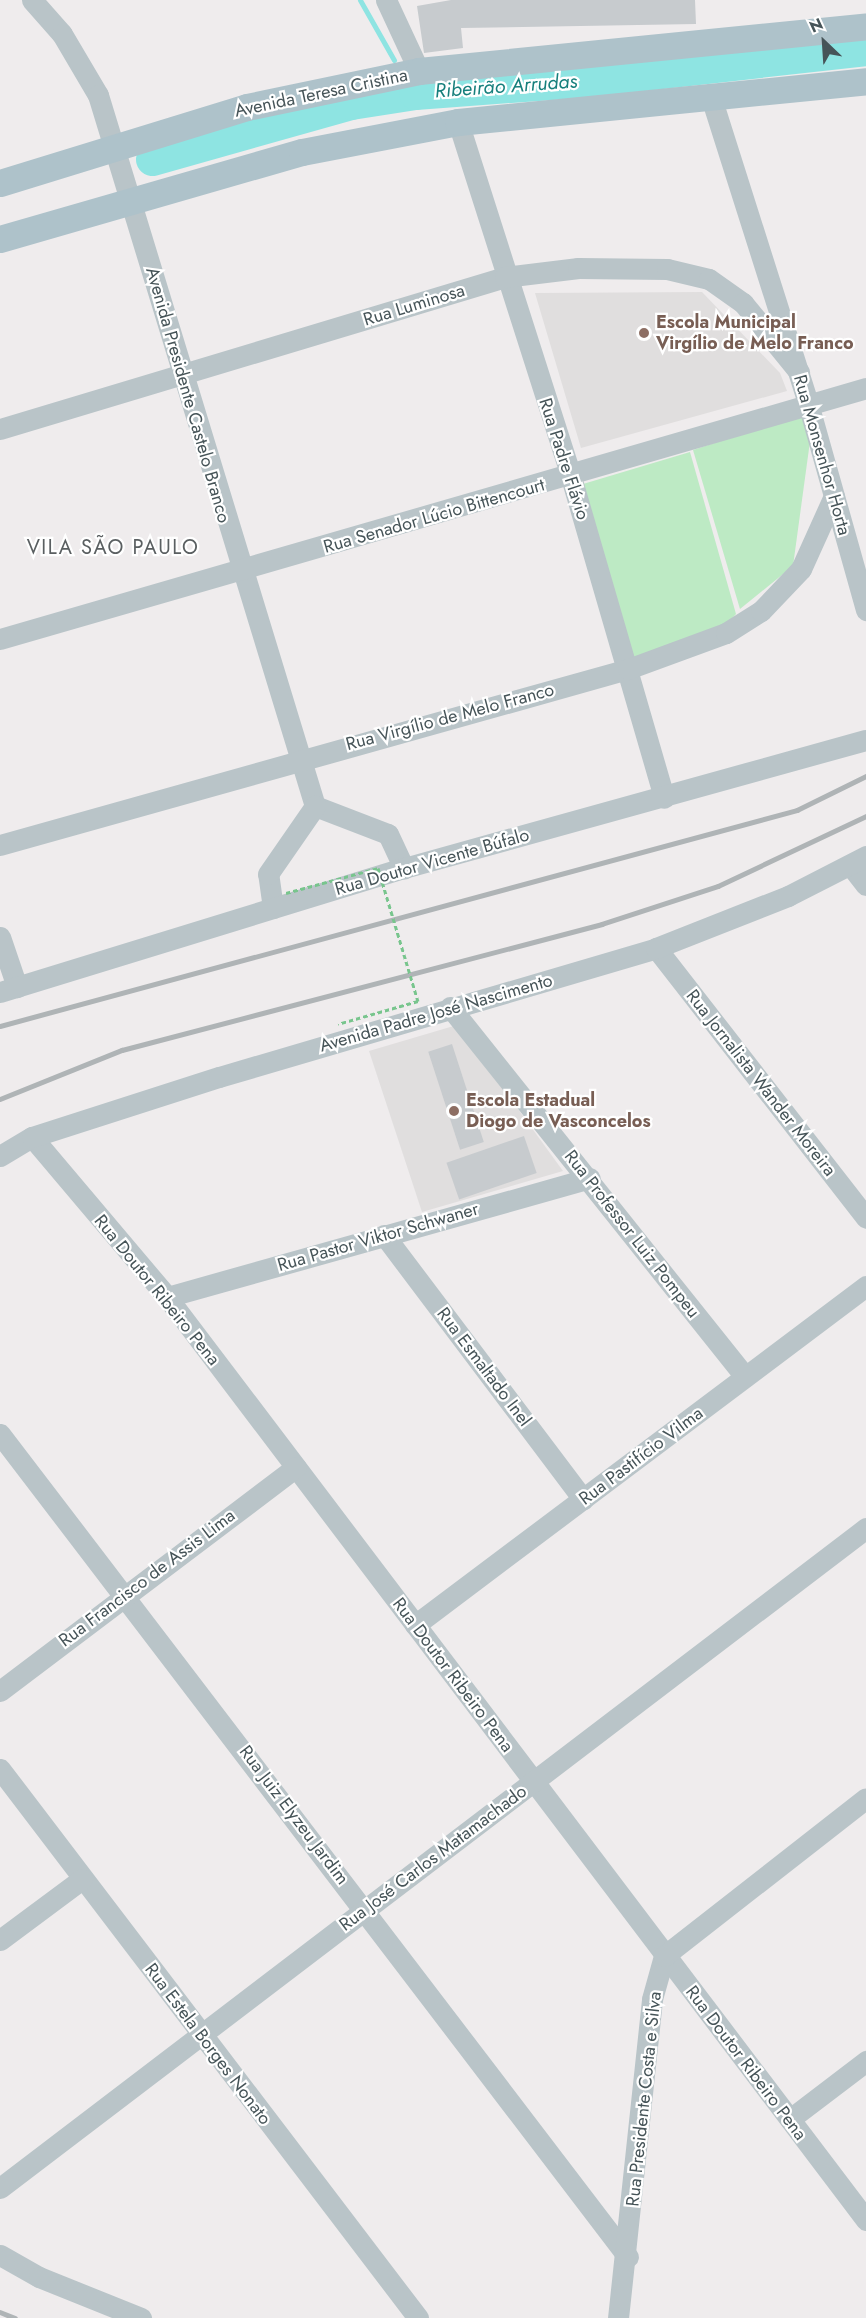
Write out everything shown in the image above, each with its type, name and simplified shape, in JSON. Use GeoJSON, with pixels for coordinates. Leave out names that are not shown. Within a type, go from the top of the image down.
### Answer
{"type":"FeatureCollection","features":[{"type":"Feature","properties":{"kind":"main road","name":"Avenida Teresa Cristina"},"geometry":{"type":"LineString","coordinates":[[0,183],[114,146],[247,107],[419,71],[866,26]]}},
{"type":"Feature","properties":{"kind":"main road"},"geometry":{"type":"LineString","coordinates":[[0,239],[302,152],[458,122],[710,94],[866,81]]}},
{"type":"Feature","properties":{"kind":"street","name":"Avenida Presidente Castelo Branco"},"geometry":{"type":"LineString","coordinates":[[32,0],[62,34],[98,95],[240,571],[315,806]]}},
{"type":"Feature","properties":{"kind":"street"},"geometry":{"type":"LineString","coordinates":[[386,0],[419,71]]}},
{"type":"Feature","properties":{"kind":"street","name":"Rua Monsenhor Horta"},"geometry":{"type":"LineString","coordinates":[[710,94],[799,372],[866,610]]}},
{"type":"Feature","properties":{"kind":"street","name":"Rua Padre Flávio"},"geometry":{"type":"LineString","coordinates":[[458,122],[505,277],[571,477],[664,798]]}},
{"type":"Feature","properties":{"kind":"street","name":"Rua Luminosa"},"geometry":{"type":"LineString","coordinates":[[0,429],[183,376],[505,277],[578,268],[667,268],[709,279],[743,303],[799,372]]}},
{"type":"Feature","properties":{"kind":"street","name":"Rua Senador Lúcio Bittencourt"},"geometry":{"type":"LineString","coordinates":[[0,639],[571,477],[866,388]]}},
{"type":"Feature","properties":{"kind":"street","name":"Rua Virgílio de Melo Franco"},"geometry":{"type":"LineString","coordinates":[[0,845],[300,758],[627,669],[726,633],[761,611],[801,569],[834,496]]}},
{"type":"Feature","properties":{"kind":"street","name":"Rua Doutor Vicente Búfalo"},"geometry":{"type":"LineString","coordinates":[[8,989],[280,901],[664,798],[866,740]]}},
{"type":"Feature","properties":{"kind":"street"},"geometry":{"type":"LineString","coordinates":[[280,901],[268,874],[315,806],[388,834],[404,868]]}},
{"type":"Feature","properties":{"kind":"street"},"geometry":{"type":"LineString","coordinates":[[859,861],[866,885]]}},
{"type":"Feature","properties":{"kind":"street","name":"Avenida Padre José Nascimento"},"geometry":{"type":"LineString","coordinates":[[0,1156],[32,1137],[450,1007],[656,948],[859,861]]}},
{"type":"Feature","properties":{"kind":"street"},"geometry":{"type":"LineString","coordinates":[[0,937],[8,989]]}},
{"type":"Feature","properties":{"kind":"street","name":"Rua Jornalista Wander Moreira"},"geometry":{"type":"LineString","coordinates":[[656,948],[866,1218]]}},
{"type":"Feature","properties":{"kind":"street","name":"Rua Professor Luiz Pompeu"},"geometry":{"type":"LineString","coordinates":[[450,1007],[590,1178],[745,1377]]}},
{"type":"Feature","properties":{"kind":"street","name":"Rua Doutor Ribeiro Pena"},"geometry":{"type":"LineString","coordinates":[[32,1137],[167,1297],[866,2220]]}},
{"type":"Feature","properties":{"kind":"street","name":"Rua Pastor Viktor Schwaner"},"geometry":{"type":"LineString","coordinates":[[167,1297],[590,1178]]}},
{"type":"Feature","properties":{"kind":"street","name":"Rua Esmaltado Inel"},"geometry":{"type":"LineString","coordinates":[[384,1235],[583,1498]]}},
{"type":"Feature","properties":{"kind":"street","name":"Rua Pastifício Vilma"},"geometry":{"type":"LineString","coordinates":[[415,1625],[866,1286]]}},
{"type":"Feature","properties":{"kind":"street","name":"Rua Juiz Elyzeu Jardim"},"geometry":{"type":"LineString","coordinates":[[0,1434],[126,1593],[628,2257]]}},
{"type":"Feature","properties":{"kind":"street","name":"Rua Francisco de Assis Lima"},"geometry":{"type":"LineString","coordinates":[[0,1690],[296,1467]]}},
{"type":"Feature","properties":{"kind":"street","name":"Rua José Carlos Matamachado"},"geometry":{"type":"LineString","coordinates":[[0,2188],[866,1528]]}},
{"type":"Feature","properties":{"kind":"street","name":"Rua Estela Borges Nonato"},"geometry":{"type":"LineString","coordinates":[[0,1769],[418,2318]]}},
{"type":"Feature","properties":{"kind":"street"},"geometry":{"type":"LineString","coordinates":[[664,1956],[866,1798]]}},
{"type":"Feature","properties":{"kind":"street"},"geometry":{"type":"LineString","coordinates":[[0,1940],[82,1878]]}},
{"type":"Feature","properties":{"kind":"street","name":"Rua Presidente Costa e Silva"},"geometry":{"type":"LineString","coordinates":[[618,2318],[628,2257],[652,1999],[664,1956]]}},
{"type":"Feature","properties":{"kind":"street"},"geometry":{"type":"LineString","coordinates":[[790,2119],[866,2061]]}},
{"type":"Feature","properties":{"kind":"street"},"geometry":{"type":"LineString","coordinates":[[0,2255],[39,2277],[141,2318]]}},
{"type":"Feature","properties":{"kind":"path"},"geometry":{"type":"LineString","coordinates":[[280,901],[378,868],[418,1002],[338,1024]]}},
{"type":"Feature","properties":{"kind":"shaded area","name":"Escola Municipal Virgílio de Melo Franco"},"geometry":{"type":"Polygon","coordinates":[[[702,292],[780,373],[787,391],[581,448],[535,293],[702,292]]]}},
{"type":"Feature","properties":{"kind":"shaded area","name":"Escola Estadual Diogo de Vasconcelos"},"geometry":{"type":"Polygon","coordinates":[[[457,1025],[563,1171],[422,1212],[369,1051],[457,1025]]]}},
{"type":"Feature","properties":{"kind":"green space"},"geometry":{"type":"Polygon","coordinates":[[[803,414],[811,434],[793,566],[740,609],[693,450],[803,414]]]}},
{"type":"Feature","properties":{"kind":"green space"},"geometry":{"type":"Polygon","coordinates":[[[690,452],[736,614],[727,624],[631,660],[583,484],[690,452]]]}},
{"type":"Feature","properties":{"kind":"building"},"geometry":{"type":"Polygon","coordinates":[[[451,0],[695,0],[696,24],[461,28],[463,48],[424,53],[417,6],[451,0]]]}},
{"type":"Feature","properties":{"kind":"building"},"geometry":{"type":"Polygon","coordinates":[[[452,1044],[484,1142],[460,1150],[428,1052],[452,1044]]]}},
{"type":"Feature","properties":{"kind":"building"},"geometry":{"type":"Polygon","coordinates":[[[524,1136],[537,1173],[459,1200],[446,1163],[524,1136]]]}},
{"type":"Feature","properties":{"kind":"waterway"},"geometry":{"type":"LineString","coordinates":[[360,0],[394,60]]}},
{"type":"Feature","properties":{"kind":"waterway","name":"Ribeirão Arrudas"},"geometry":{"type":"LineString","coordinates":[[152,159],[351,103],[415,93],[590,80],[866,49]]}},
{"type":"Feature","properties":{"kind":"waterway"},"geometry":{"type":"LineString","coordinates":[[410,81],[415,93]]}},
{"type":"Feature","properties":{"kind":"railway"},"geometry":{"type":"LineString","coordinates":[[0,1026],[797,810],[866,776]]}},
{"type":"Feature","properties":{"kind":"railway"},"geometry":{"type":"LineString","coordinates":[[0,1099],[122,1050],[602,924],[718,886],[866,816]]}},
{"type":"Feature","properties":{"kind":"railway"},"geometry":{"type":"LineString","coordinates":[[0,2312],[15,2318]]}},
{"type":"Feature","properties":{"kind":"place","name":"Escola Municipal Virgílio de Melo Franco"},"geometry":{"type":"Point","coordinates":[644,333]}},
{"type":"Feature","properties":{"kind":"place","name":"Escola Estadual Diogo de Vasconcelos"},"geometry":{"type":"Point","coordinates":[454,1111]}},
{"type":"Feature","properties":{"kind":"district","name":"VILA SÃO PAULO"},"geometry":{"type":"Point","coordinates":[113,547]}}]}
